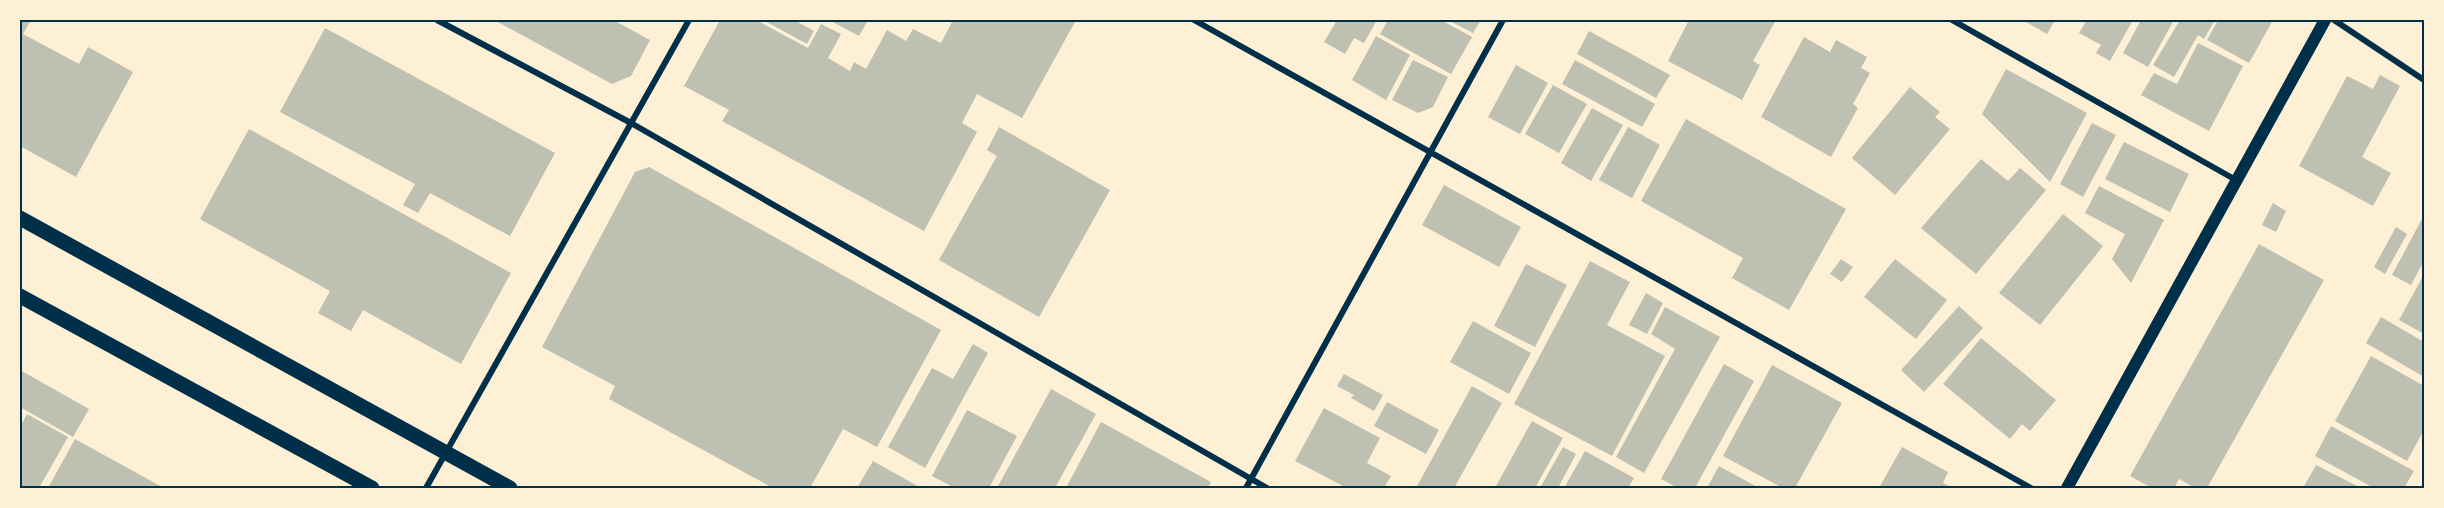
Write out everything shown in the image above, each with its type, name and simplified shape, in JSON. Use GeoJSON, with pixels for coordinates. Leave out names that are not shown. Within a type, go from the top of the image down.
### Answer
{"type":"FeatureCollection","features":[{"type":"Feature","properties":{"kind":"main road"},"geometry":{"type":"LineString","coordinates":[[2067,489],[2325,20]]}},
{"type":"Feature","properties":{"kind":"main road"},"geometry":{"type":"LineString","coordinates":[[20,218],[510,489]]}},
{"type":"Feature","properties":{"kind":"main road"},"geometry":{"type":"LineString","coordinates":[[20,296],[372,489]]}},
{"type":"Feature","properties":{"kind":"street"},"geometry":{"type":"LineString","coordinates":[[437,20],[631,123],[1267,489]]}},
{"type":"Feature","properties":{"kind":"street"},"geometry":{"type":"LineString","coordinates":[[426,489],[689,20]]}},
{"type":"Feature","properties":{"kind":"street"},"geometry":{"type":"LineString","coordinates":[[1194,20],[2031,489]]}},
{"type":"Feature","properties":{"kind":"street"},"geometry":{"type":"LineString","coordinates":[[1246,489],[1503,20]]}},
{"type":"Feature","properties":{"kind":"street"},"geometry":{"type":"LineString","coordinates":[[1952,20],[2236,180]]}},
{"type":"Feature","properties":{"kind":"street"},"geometry":{"type":"LineString","coordinates":[[2334,20],[2424,80]]}},
{"type":"Feature","properties":{"kind":"building"},"geometry":{"type":"Polygon","coordinates":[[[20,20],[31,20],[23,34],[79,64],[88,47],[133,72],[76,177],[20,146],[20,20]]]}},
{"type":"Feature","properties":{"kind":"building"},"geometry":{"type":"Polygon","coordinates":[[[494,20],[613,20],[650,40],[631,76],[612,84],[494,20]]]}},
{"type":"Feature","properties":{"kind":"building"},"geometry":{"type":"Polygon","coordinates":[[[720,20],[756,20],[808,48],[821,24],[841,34],[828,58],[850,71],[854,62],[866,69],[887,30],[906,41],[913,29],[941,43],[953,20],[1076,20],[1022,118],[977,94],[962,123],[977,132],[924,231],[722,121],[729,110],[684,86],[720,20]]]}},
{"type":"Feature","properties":{"kind":"building"},"geometry":{"type":"Polygon","coordinates":[[[763,20],[794,20],[814,31],[807,44],[763,20]]]}},
{"type":"Feature","properties":{"kind":"building"},"geometry":{"type":"Polygon","coordinates":[[[829,20],[868,20],[859,36],[829,20]]]}},
{"type":"Feature","properties":{"kind":"building"},"geometry":{"type":"Polygon","coordinates":[[[1337,20],[1377,20],[1364,43],[1354,38],[1345,54],[1324,42],[1337,20]]]}},
{"type":"Feature","properties":{"kind":"building"},"geometry":{"type":"Polygon","coordinates":[[[1388,20],[1441,20],[1472,37],[1451,74],[1380,34],[1388,20]]]}},
{"type":"Feature","properties":{"kind":"building"},"geometry":{"type":"Polygon","coordinates":[[[1448,20],[1481,20],[1473,33],[1448,20]]]}},
{"type":"Feature","properties":{"kind":"building"},"geometry":{"type":"Polygon","coordinates":[[[1689,20],[1776,20],[1753,61],[1760,65],[1742,100],[1668,61],[1689,20]]]}},
{"type":"Feature","properties":{"kind":"building"},"geometry":{"type":"Polygon","coordinates":[[[2027,20],[2055,20],[2047,34],[2026,22],[2027,20]]]}},
{"type":"Feature","properties":{"kind":"building"},"geometry":{"type":"Polygon","coordinates":[[[2087,20],[2133,20],[2110,61],[2096,53],[2101,45],[2079,33],[2087,20]]]}},
{"type":"Feature","properties":{"kind":"building"},"geometry":{"type":"Polygon","coordinates":[[[2141,20],[2174,20],[2148,67],[2123,53],[2141,20]]]}},
{"type":"Feature","properties":{"kind":"building"},"geometry":{"type":"Polygon","coordinates":[[[2180,20],[2215,20],[2204,39],[2198,35],[2174,77],[2153,65],[2180,20]]]}},
{"type":"Feature","properties":{"kind":"building"},"geometry":{"type":"Polygon","coordinates":[[[2218,20],[2273,20],[2249,63],[2207,40],[2218,20]]]}},
{"type":"Feature","properties":{"kind":"building"},"geometry":{"type":"Polygon","coordinates":[[[325,28],[555,153],[510,236],[430,193],[418,213],[403,205],[415,184],[280,112],[325,28]]]}},
{"type":"Feature","properties":{"kind":"building"},"geometry":{"type":"Polygon","coordinates":[[[1589,31],[1670,75],[1656,98],[1577,54],[1589,31]]]}},
{"type":"Feature","properties":{"kind":"building"},"geometry":{"type":"Polygon","coordinates":[[[1376,36],[1410,55],[1386,100],[1352,80],[1376,36]]]}},
{"type":"Feature","properties":{"kind":"building"},"geometry":{"type":"Polygon","coordinates":[[[1804,37],[1830,52],[1836,40],[1867,57],[1861,68],[1870,73],[1853,104],[1858,108],[1831,157],[1761,117],[1804,37]]]}},
{"type":"Feature","properties":{"kind":"building"},"geometry":{"type":"Polygon","coordinates":[[[2198,43],[2243,66],[2209,131],[2141,95],[2154,73],[2177,84],[2198,43]]]}},
{"type":"Feature","properties":{"kind":"building"},"geometry":{"type":"Polygon","coordinates":[[[1413,60],[1448,77],[1433,107],[1418,113],[1392,100],[1413,60]]]}},
{"type":"Feature","properties":{"kind":"building"},"geometry":{"type":"Polygon","coordinates":[[[1575,60],[1655,104],[1642,127],[1562,84],[1575,60]]]}},
{"type":"Feature","properties":{"kind":"building"},"geometry":{"type":"Polygon","coordinates":[[[1516,65],[1548,83],[1520,134],[1488,117],[1516,65]]]}},
{"type":"Feature","properties":{"kind":"building"},"geometry":{"type":"Polygon","coordinates":[[[2006,69],[2087,113],[2050,182],[1982,114],[2006,69]]]}},
{"type":"Feature","properties":{"kind":"building"},"geometry":{"type":"Polygon","coordinates":[[[2380,75],[2400,86],[2362,157],[2391,173],[2373,206],[2299,166],[2347,76],[2373,89],[2380,75]]]}},
{"type":"Feature","properties":{"kind":"building"},"geometry":{"type":"Polygon","coordinates":[[[1553,85],[1587,104],[1559,153],[1525,134],[1553,85]]]}},
{"type":"Feature","properties":{"kind":"building"},"geometry":{"type":"Polygon","coordinates":[[[1910,87],[1940,112],[1935,117],[1950,129],[1895,195],[1852,158],[1910,87]]]}},
{"type":"Feature","properties":{"kind":"building"},"geometry":{"type":"Polygon","coordinates":[[[1592,108],[1623,125],[1591,181],[1561,163],[1592,108]]]}},
{"type":"Feature","properties":{"kind":"building"},"geometry":{"type":"Polygon","coordinates":[[[1686,119],[1846,209],[1789,310],[1732,278],[1743,258],[1641,201],[1686,119]]]}},
{"type":"Feature","properties":{"kind":"building"},"geometry":{"type":"Polygon","coordinates":[[[2092,123],[2116,135],[2083,197],[2060,184],[2092,123]]]}},
{"type":"Feature","properties":{"kind":"building"},"geometry":{"type":"Polygon","coordinates":[[[999,127],[1110,190],[1039,317],[939,260],[997,156],[987,150],[999,127]]]}},
{"type":"Feature","properties":{"kind":"building"},"geometry":{"type":"Polygon","coordinates":[[[1628,127],[1660,145],[1632,198],[1599,180],[1628,127]]]}},
{"type":"Feature","properties":{"kind":"building"},"geometry":{"type":"Polygon","coordinates":[[[249,129],[511,273],[461,364],[363,310],[351,331],[318,313],[330,291],[200,219],[249,129]]]}},
{"type":"Feature","properties":{"kind":"building"},"geometry":{"type":"Polygon","coordinates":[[[2124,142],[2189,174],[2170,212],[2105,179],[2124,142]]]}},
{"type":"Feature","properties":{"kind":"building"},"geometry":{"type":"Polygon","coordinates":[[[1981,159],[2008,181],[2020,168],[2046,190],[1976,274],[1921,228],[1981,159]]]}},
{"type":"Feature","properties":{"kind":"building"},"geometry":{"type":"Polygon","coordinates":[[[649,167],[941,330],[877,447],[843,429],[810,488],[773,488],[609,399],[615,386],[542,347],[635,172],[649,167]]]}},
{"type":"Feature","properties":{"kind":"building"},"geometry":{"type":"Polygon","coordinates":[[[1444,185],[1521,227],[1499,267],[1422,225],[1444,185]]]}},
{"type":"Feature","properties":{"kind":"building"},"geometry":{"type":"Polygon","coordinates":[[[2099,186],[2164,220],[2131,283],[2112,259],[2125,234],[2085,213],[2099,186]]]}},
{"type":"Feature","properties":{"kind":"building"},"geometry":{"type":"Polygon","coordinates":[[[2273,203],[2286,211],[2276,232],[2262,225],[2273,203]]]}},
{"type":"Feature","properties":{"kind":"building"},"geometry":{"type":"Polygon","coordinates":[[[2063,214],[2103,246],[2040,325],[1999,293],[2063,214]]]}},
{"type":"Feature","properties":{"kind":"building"},"geometry":{"type":"Polygon","coordinates":[[[2424,215],[2424,261],[2411,285],[2392,275],[2424,215]]]}},
{"type":"Feature","properties":{"kind":"building"},"geometry":{"type":"Polygon","coordinates":[[[2396,227],[2407,234],[2385,274],[2374,267],[2396,227]]]}},
{"type":"Feature","properties":{"kind":"building"},"geometry":{"type":"Polygon","coordinates":[[[2259,244],[2324,280],[2207,488],[2195,488],[2179,479],[2174,488],[2152,488],[2130,476],[2259,244]]]}},
{"type":"Feature","properties":{"kind":"building"},"geometry":{"type":"Polygon","coordinates":[[[1841,259],[1853,267],[1842,282],[1830,274],[1841,259]]]}},
{"type":"Feature","properties":{"kind":"building"},"geometry":{"type":"Polygon","coordinates":[[[1895,259],[1947,300],[1916,339],[1864,297],[1895,259]]]}},
{"type":"Feature","properties":{"kind":"building"},"geometry":{"type":"Polygon","coordinates":[[[1590,261],[1630,282],[1607,325],[1665,356],[1612,456],[1514,404],[1590,261]]]}},
{"type":"Feature","properties":{"kind":"building"},"geometry":{"type":"Polygon","coordinates":[[[1526,264],[1567,285],[1535,347],[1494,326],[1526,264]]]}},
{"type":"Feature","properties":{"kind":"building"},"geometry":{"type":"Polygon","coordinates":[[[2424,274],[2424,334],[2399,320],[2424,274]]]}},
{"type":"Feature","properties":{"kind":"building"},"geometry":{"type":"Polygon","coordinates":[[[1646,293],[1663,303],[1647,334],[1629,325],[1646,293]]]}},
{"type":"Feature","properties":{"kind":"building"},"geometry":{"type":"Polygon","coordinates":[[[1959,306],[1983,328],[1924,392],[1901,370],[1959,306]]]}},
{"type":"Feature","properties":{"kind":"building"},"geometry":{"type":"Polygon","coordinates":[[[1665,307],[1720,337],[1644,473],[1616,457],[1675,349],[1651,334],[1665,307]]]}},
{"type":"Feature","properties":{"kind":"building"},"geometry":{"type":"Polygon","coordinates":[[[2381,317],[2424,342],[2424,377],[2366,343],[2381,317]]]}},
{"type":"Feature","properties":{"kind":"building"},"geometry":{"type":"Polygon","coordinates":[[[1473,321],[1531,353],[1509,394],[1450,362],[1473,321]]]}},
{"type":"Feature","properties":{"kind":"building"},"geometry":{"type":"Polygon","coordinates":[[[1981,338],[2056,400],[2030,431],[2022,424],[2010,439],[1943,384],[1981,338]]]}},
{"type":"Feature","properties":{"kind":"building"},"geometry":{"type":"Polygon","coordinates":[[[973,344],[988,353],[925,468],[888,447],[932,368],[953,379],[973,344]]]}},
{"type":"Feature","properties":{"kind":"building"},"geometry":{"type":"Polygon","coordinates":[[[2371,356],[2424,386],[2424,430],[2407,461],[2335,421],[2371,356]]]}},
{"type":"Feature","properties":{"kind":"building"},"geometry":{"type":"Polygon","coordinates":[[[1724,364],[1754,381],[1695,488],[1678,488],[1661,479],[1724,364]]]}},
{"type":"Feature","properties":{"kind":"building"},"geometry":{"type":"Polygon","coordinates":[[[1772,365],[1842,403],[1795,488],[1783,488],[1723,456],[1772,365]]]}},
{"type":"Feature","properties":{"kind":"building"},"geometry":{"type":"Polygon","coordinates":[[[20,370],[89,409],[73,437],[20,407],[20,370]]]}},
{"type":"Feature","properties":{"kind":"building"},"geometry":{"type":"Polygon","coordinates":[[[1344,374],[1383,395],[1374,411],[1351,398],[1354,395],[1337,386],[1344,374]]]}},
{"type":"Feature","properties":{"kind":"building"},"geometry":{"type":"Polygon","coordinates":[[[1472,386],[1502,403],[1454,488],[1416,488],[1472,386]]]}},
{"type":"Feature","properties":{"kind":"building"},"geometry":{"type":"Polygon","coordinates":[[[1051,389],[1096,414],[1055,488],[997,488],[1051,389]]]}},
{"type":"Feature","properties":{"kind":"building"},"geometry":{"type":"Polygon","coordinates":[[[1387,402],[1439,430],[1426,454],[1374,426],[1387,402]]]}},
{"type":"Feature","properties":{"kind":"building"},"geometry":{"type":"Polygon","coordinates":[[[1324,408],[1380,438],[1367,463],[1391,476],[1384,488],[1347,488],[1295,461],[1324,408]]]}},
{"type":"Feature","properties":{"kind":"building"},"geometry":{"type":"Polygon","coordinates":[[[967,410],[1017,436],[989,488],[955,488],[932,476],[967,410]]]}},
{"type":"Feature","properties":{"kind":"building"},"geometry":{"type":"Polygon","coordinates":[[[27,414],[68,437],[39,488],[20,488],[20,427],[27,414]]]}},
{"type":"Feature","properties":{"kind":"building"},"geometry":{"type":"Polygon","coordinates":[[[1532,421],[1563,438],[1535,488],[1495,488],[1532,421]]]}},
{"type":"Feature","properties":{"kind":"building"},"geometry":{"type":"Polygon","coordinates":[[[1101,422],[1211,482],[1208,488],[1066,488],[1101,422]]]}},
{"type":"Feature","properties":{"kind":"building"},"geometry":{"type":"Polygon","coordinates":[[[2331,426],[2414,471],[2404,488],[2374,488],[2315,456],[2331,426]]]}},
{"type":"Feature","properties":{"kind":"building"},"geometry":{"type":"Polygon","coordinates":[[[75,439],[164,488],[48,488],[75,439]]]}},
{"type":"Feature","properties":{"kind":"building"},"geometry":{"type":"Polygon","coordinates":[[[1563,447],[1576,454],[1558,488],[1540,488],[1563,447]]]}},
{"type":"Feature","properties":{"kind":"building"},"geometry":{"type":"Polygon","coordinates":[[[1902,447],[1948,472],[1943,483],[1953,488],[1879,488],[1902,447]]]}},
{"type":"Feature","properties":{"kind":"building"},"geometry":{"type":"Polygon","coordinates":[[[1585,451],[1634,478],[1628,488],[1564,488],[1585,451]]]}},
{"type":"Feature","properties":{"kind":"building"},"geometry":{"type":"Polygon","coordinates":[[[873,461],[921,488],[857,488],[873,461]]]}},
{"type":"Feature","properties":{"kind":"building"},"geometry":{"type":"Polygon","coordinates":[[[2316,465],[2361,488],[2303,488],[2316,465]]]}},
{"type":"Feature","properties":{"kind":"building"},"geometry":{"type":"Polygon","coordinates":[[[1719,466],[1759,488],[1707,488],[1719,466]]]}}]}
